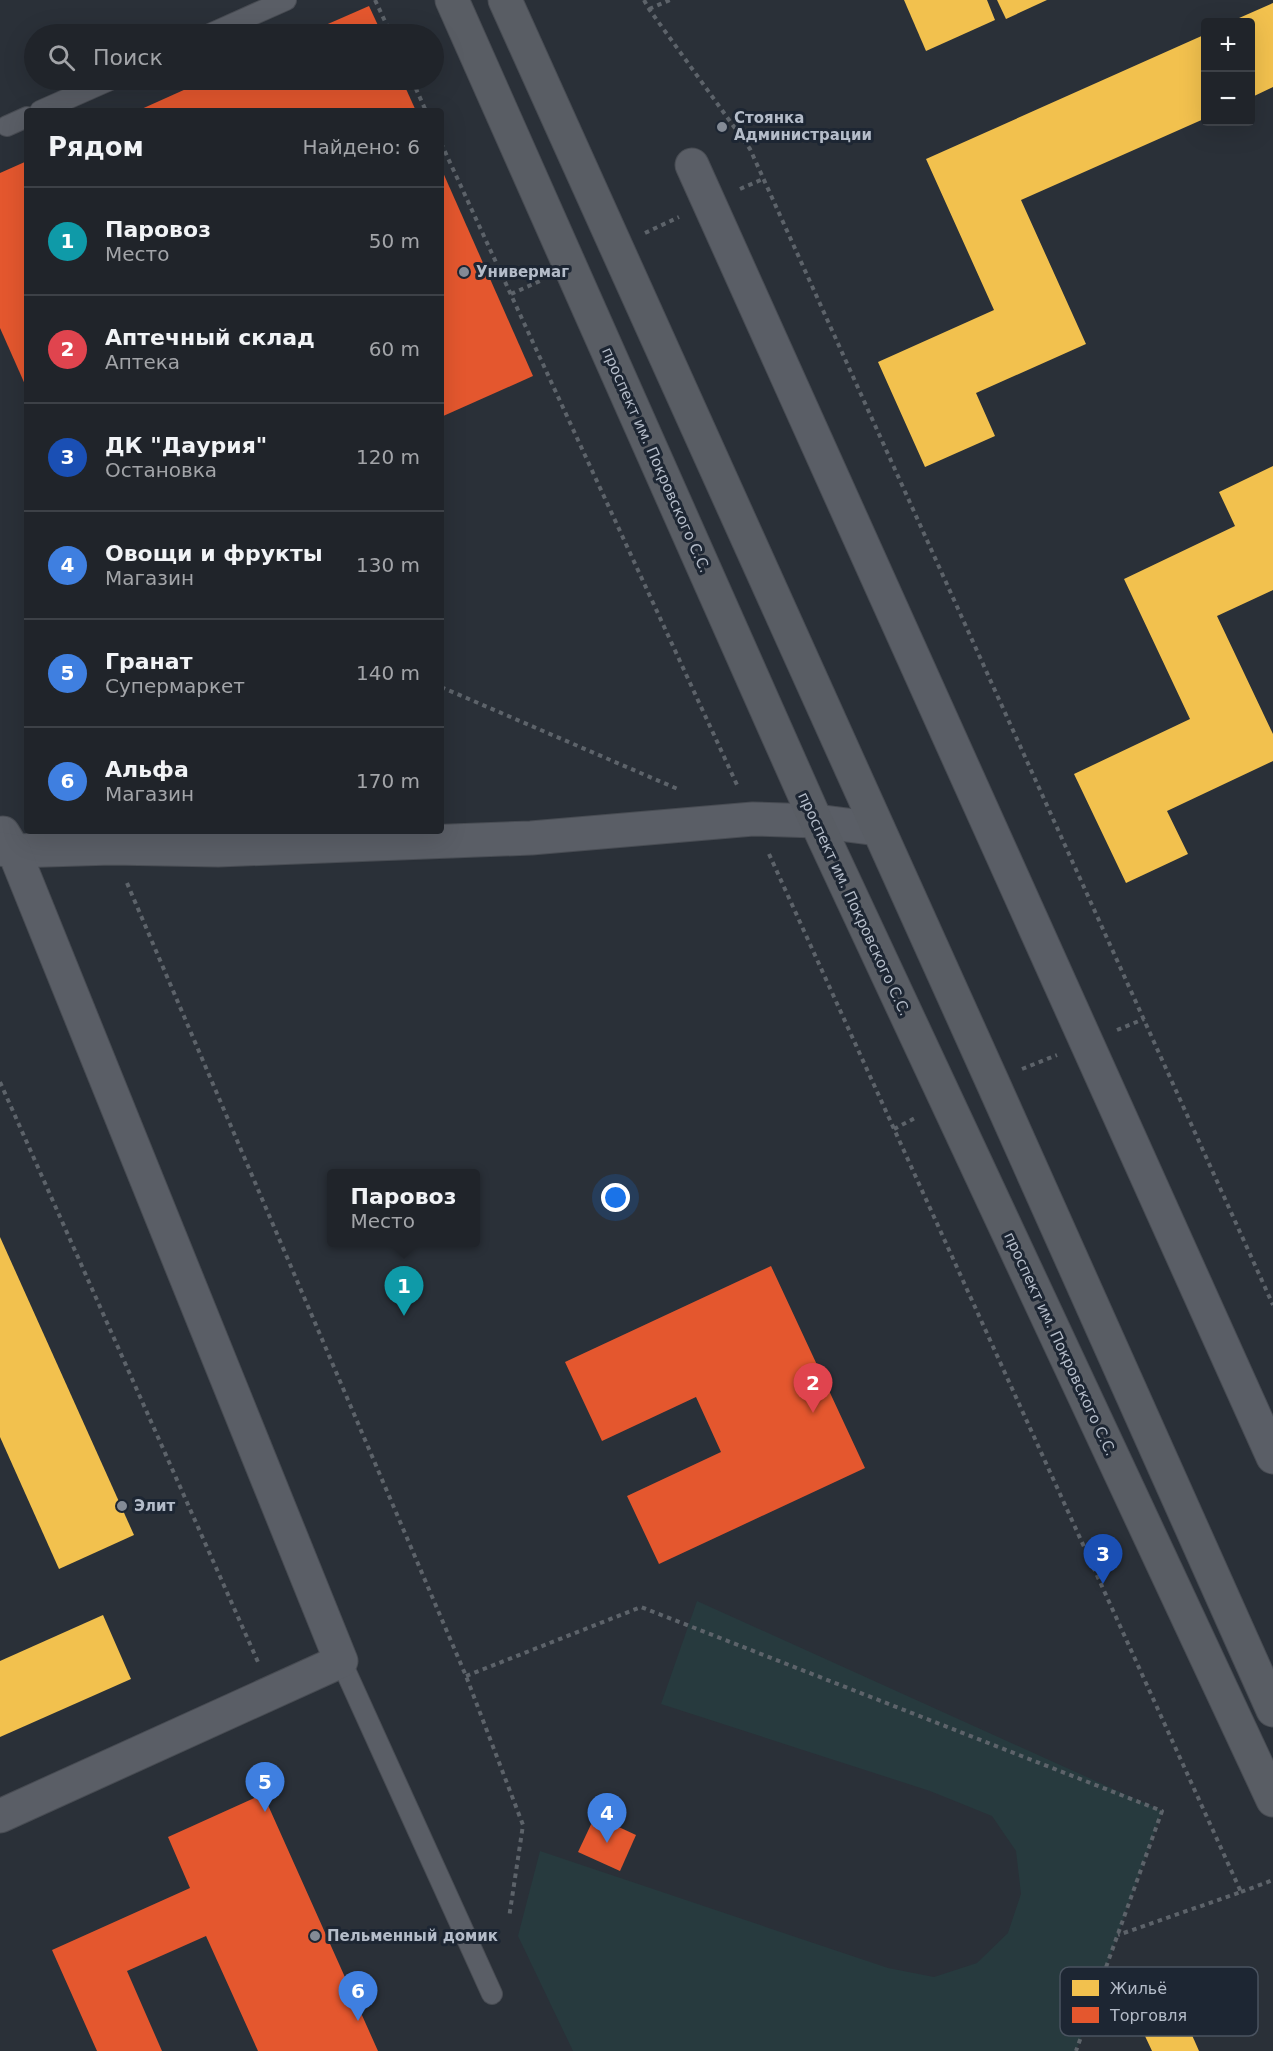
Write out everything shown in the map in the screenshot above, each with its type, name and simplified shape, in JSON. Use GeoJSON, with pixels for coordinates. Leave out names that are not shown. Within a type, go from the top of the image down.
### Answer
{"type":"FeatureCollection","features":[{"type":"Feature","properties":{"kind":"main road","name":"проспект им. Покровского С.С."},"geometry":{"type":"LineString","coordinates":[[452,0],[816,822],[1273,1800]]}},
{"type":"Feature","properties":{"kind":"main road"},"geometry":{"type":"LineString","coordinates":[[505,0],[1273,1710]]}},
{"type":"Feature","properties":{"kind":"street"},"geometry":{"type":"LineString","coordinates":[[692,165],[1273,1456]]}},
{"type":"Feature","properties":{"kind":"street"},"geometry":{"type":"LineString","coordinates":[[0,1816],[341,1661],[5,842],[112,848],[218,850],[531,838],[753,819],[816,822],[878,829]]}},
{"type":"Feature","properties":{"kind":"lane"},"geometry":{"type":"LineString","coordinates":[[232,24],[286,0]]}},
{"type":"Feature","properties":{"kind":"lane"},"geometry":{"type":"LineString","coordinates":[[47,108],[87,90]]}},
{"type":"Feature","properties":{"kind":"lane"},"geometry":{"type":"LineString","coordinates":[[7,126],[24,118]]}},
{"type":"Feature","properties":{"kind":"lane"},"geometry":{"type":"LineString","coordinates":[[341,1661],[492,1994]]}},
{"type":"Feature","properties":{"kind":"path"},"geometry":{"type":"LineString","coordinates":[[375,0],[386,24]]}},
{"type":"Feature","properties":{"kind":"path"},"geometry":{"type":"LineString","coordinates":[[645,0],[649,9],[750,149],[1273,1305]]}},
{"type":"Feature","properties":{"kind":"path"},"geometry":{"type":"LineString","coordinates":[[649,9],[670,0]]}},
{"type":"Feature","properties":{"kind":"path"},"geometry":{"type":"LineString","coordinates":[[417,90],[425,108]]}},
{"type":"Feature","properties":{"kind":"path"},"geometry":{"type":"LineString","coordinates":[[444,150],[753,819],[1241,1892]]}},
{"type":"Feature","properties":{"kind":"path"},"geometry":{"type":"LineString","coordinates":[[640,236],[681,216]]}},
{"type":"Feature","properties":{"kind":"path"},"geometry":{"type":"LineString","coordinates":[[444,688],[682,790]]}},
{"type":"Feature","properties":{"kind":"path"},"geometry":{"type":"LineString","coordinates":[[112,848],[466,1676],[523,1825],[509,1918]]}},
{"type":"Feature","properties":{"kind":"path"},"geometry":{"type":"LineString","coordinates":[[0,1082],[271,1692]]}},
{"type":"Feature","properties":{"kind":"path"},"geometry":{"type":"LineString","coordinates":[[466,1676],[641,1607],[1162,1811],[1106,1967]]}},
{"type":"Feature","properties":{"kind":"path"},"geometry":{"type":"LineString","coordinates":[[1118,1935],[1273,1880]]}},
{"type":"Feature","properties":{"kind":"path"},"geometry":{"type":"LineString","coordinates":[[1076,2051],[1081,2036]]}},
{"type":"Feature","properties":{"kind":"green space"},"geometry":{"type":"Polygon","coordinates":[[[697,1601],[1162,1811],[1106,1967],[1060,1967],[1060,2036],[1081,2036],[1076,2051],[573,2051],[518,1936],[540,1851],[888,1968],[934,1977],[977,1963],[1008,1933],[1021,1894],[1016,1851],[992,1816],[930,1791],[661,1704],[697,1601]]]}},
{"type":"Feature","properties":{"kind":"building: Жильё"},"geometry":{"type":"Polygon","coordinates":[[[904,0],[987,0],[995,20],[926,51],[904,0]]]}},
{"type":"Feature","properties":{"kind":"building: Жильё"},"geometry":{"type":"Polygon","coordinates":[[[997,0],[1047,0],[1006,19],[997,0]]]}},
{"type":"Feature","properties":{"kind":"building: Жильё"},"geometry":{"type":"Polygon","coordinates":[[[1273,3],[1273,87],[1255,96],[1255,18],[1239,18],[1273,3]]]}},
{"type":"Feature","properties":{"kind":"building: Жильё"},"geometry":{"type":"Polygon","coordinates":[[[1201,36],[1201,120],[1021,200],[1086,344],[976,393],[995,436],[925,467],[878,362],[994,310],[926,159],[1201,36]]]}},
{"type":"Feature","properties":{"kind":"building: Жильё"},"geometry":{"type":"Polygon","coordinates":[[[1273,466],[1273,590],[1217,616],[1273,734],[1273,761],[1167,811],[1188,854],[1126,883],[1074,774],[1190,719],[1124,579],[1235,526],[1219,492],[1273,466]]]}},
{"type":"Feature","properties":{"kind":"building: Жильё"},"geometry":{"type":"Polygon","coordinates":[[[0,1237],[134,1535],[59,1569],[0,1437],[0,1237]]]}},
{"type":"Feature","properties":{"kind":"building: Жильё"},"geometry":{"type":"Polygon","coordinates":[[[103,1615],[131,1679],[0,1737],[0,1661],[103,1615]]]}},
{"type":"Feature","properties":{"kind":"building: Жильё"},"geometry":{"type":"Polygon","coordinates":[[[1145,2036],[1192,2036],[1199,2051],[1152,2051],[1145,2036]]]}},
{"type":"Feature","properties":{"kind":"building: Торговля"},"geometry":{"type":"Polygon","coordinates":[[[369,6],[377,24],[328,24],[369,6]]]}},
{"type":"Feature","properties":{"kind":"building: Торговля"},"geometry":{"type":"Polygon","coordinates":[[[184,90],[407,90],[415,108],[144,108],[184,90]]]}},
{"type":"Feature","properties":{"kind":"building: Торговля"},"geometry":{"type":"Polygon","coordinates":[[[24,162],[24,382],[0,328],[0,173],[24,162]]]}},
{"type":"Feature","properties":{"kind":"building: Торговля","name":"Универмаг"},"geometry":{"type":"Polygon","coordinates":[[[444,175],[533,376],[444,416],[444,175]]]}},
{"type":"Feature","properties":{"kind":"building: Торговля"},"geometry":{"type":"Polygon","coordinates":[[[771,1266],[865,1468],[659,1564],[627,1496],[721,1452],[696,1397],[602,1441],[565,1362],[771,1266]]]}},
{"type":"Feature","properties":{"kind":"building: Торговля"},"geometry":{"type":"Polygon","coordinates":[[[263,1794],[378,2051],[258,2051],[206,1936],[127,1971],[162,2051],[97,2051],[52,1950],[190,1888],[168,1837],[263,1794]]]}},
{"type":"Feature","properties":{"kind":"building: Торговля"},"geometry":{"type":"Polygon","coordinates":[[[595,1816],[636,1835],[620,1871],[578,1852],[595,1816]]]}},
{"type":"Feature","properties":{"kind":"place","name":"Стоянка Администрации"},"geometry":{"type":"Point","coordinates":[722,127]}},
{"type":"Feature","properties":{"kind":"place","name":"Универмаг"},"geometry":{"type":"Point","coordinates":[464,272]}},
{"type":"Feature","properties":{"kind":"place","name":"Паровоз"},"geometry":{"type":"Point","coordinates":[404,1316]}},
{"type":"Feature","properties":{"kind":"place","name":"Аптечный склад"},"geometry":{"type":"Point","coordinates":[813,1413]}},
{"type":"Feature","properties":{"kind":"place","name":"Элит"},"geometry":{"type":"Point","coordinates":[122,1506]}},
{"type":"Feature","properties":{"kind":"place","name":"ДК \"Даурия\""},"geometry":{"type":"Point","coordinates":[1103,1584]}},
{"type":"Feature","properties":{"kind":"place","name":"Гранат"},"geometry":{"type":"Point","coordinates":[265,1812]}},
{"type":"Feature","properties":{"kind":"place","name":"Овощи и фрукты"},"geometry":{"type":"Point","coordinates":[607,1843]}},
{"type":"Feature","properties":{"kind":"place","name":"Пельменный домик"},"geometry":{"type":"Point","coordinates":[315,1936]}},
{"type":"Feature","properties":{"kind":"place","name":"Альфа"},"geometry":{"type":"Point","coordinates":[358,2021]}}]}
